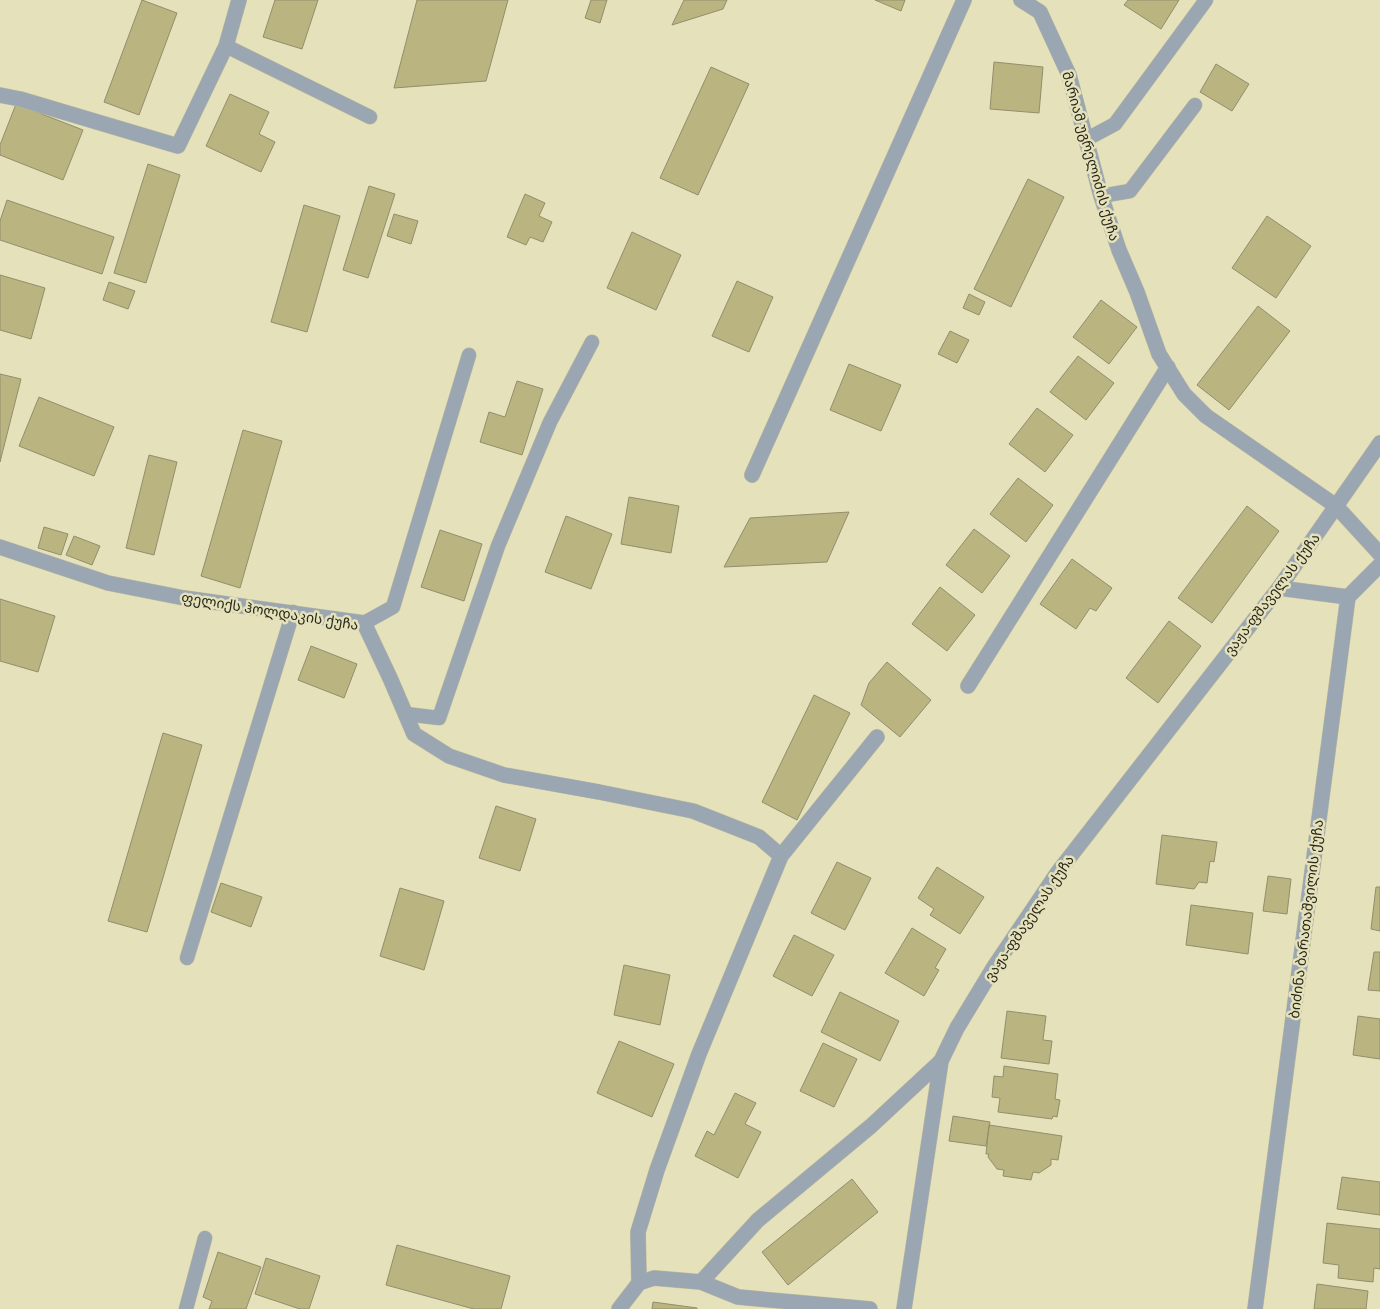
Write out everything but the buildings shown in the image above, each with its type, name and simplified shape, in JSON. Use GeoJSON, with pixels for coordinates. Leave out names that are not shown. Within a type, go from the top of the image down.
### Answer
{"type":"FeatureCollection","features":[{"type":"Feature","properties":{"kind":"street"},"geometry":{"type":"LineString","coordinates":[[0,95],[20,99],[178,146],[226,46],[239,0]]}},
{"type":"Feature","properties":{"kind":"street"},"geometry":{"type":"LineString","coordinates":[[752,475],[964,0]]}},
{"type":"Feature","properties":{"kind":"street","name":"მარიამ უგრელიძის ქუჩა"},"geometry":{"type":"LineString","coordinates":[[1021,0],[1040,12],[1069,75],[1101,196],[1119,250],[1137,292],[1159,354],[1184,394],[1206,416],[1336,506],[1380,554]]}},
{"type":"Feature","properties":{"kind":"street"},"geometry":{"type":"LineString","coordinates":[[968,686],[1168,367]]}},
{"type":"Feature","properties":{"kind":"street","name":"ვაჟა-ფშაველას ქუჩა"},"geometry":{"type":"LineString","coordinates":[[701,1282],[758,1220],[871,1126],[940,1061],[957,1028],[994,967],[1058,872],[1279,588],[1380,443]]}},
{"type":"Feature","properties":{"kind":"street","name":"ფელიქს ჰოლდაკის ქუჩა"},"geometry":{"type":"LineString","coordinates":[[0,547],[108,583],[184,598],[364,623],[414,734],[449,756],[504,776],[599,792],[693,811],[760,838],[782,856]]}},
{"type":"Feature","properties":{"kind":"street"},"geometry":{"type":"LineString","coordinates":[[1279,588],[1348,597],[1380,565]]}},
{"type":"Feature","properties":{"kind":"street","name":"ბიძინა ბარათაშვილის ქუჩა"},"geometry":{"type":"LineString","coordinates":[[1255,1309],[1348,597]]}},
{"type":"Feature","properties":{"kind":"street"},"geometry":{"type":"LineString","coordinates":[[639,1283],[638,1232],[657,1170],[699,1054],[782,856],[877,738]]}},
{"type":"Feature","properties":{"kind":"street"},"geometry":{"type":"LineString","coordinates":[[904,1309],[940,1061]]}},
{"type":"Feature","properties":{"kind":"street"},"geometry":{"type":"LineString","coordinates":[[619,1309],[639,1283],[654,1278],[701,1282],[738,1297],[870,1309]]}},
{"type":"Feature","properties":{"kind":"lane"},"geometry":{"type":"LineString","coordinates":[[1087,139],[1115,124],[1206,0]]}},
{"type":"Feature","properties":{"kind":"lane"},"geometry":{"type":"LineString","coordinates":[[226,46],[370,117]]}},
{"type":"Feature","properties":{"kind":"lane"},"geometry":{"type":"LineString","coordinates":[[1101,196],[1130,191],[1195,105]]}},
{"type":"Feature","properties":{"kind":"lane"},"geometry":{"type":"LineString","coordinates":[[406,714],[439,718],[498,546],[550,422],[592,342]]}},
{"type":"Feature","properties":{"kind":"lane"},"geometry":{"type":"LineString","coordinates":[[364,623],[393,607],[469,355]]}},
{"type":"Feature","properties":{"kind":"lane"},"geometry":{"type":"LineString","coordinates":[[187,958],[293,612]]}},
{"type":"Feature","properties":{"kind":"lane"},"geometry":{"type":"LineString","coordinates":[[186,1309],[205,1238]]}}]}
